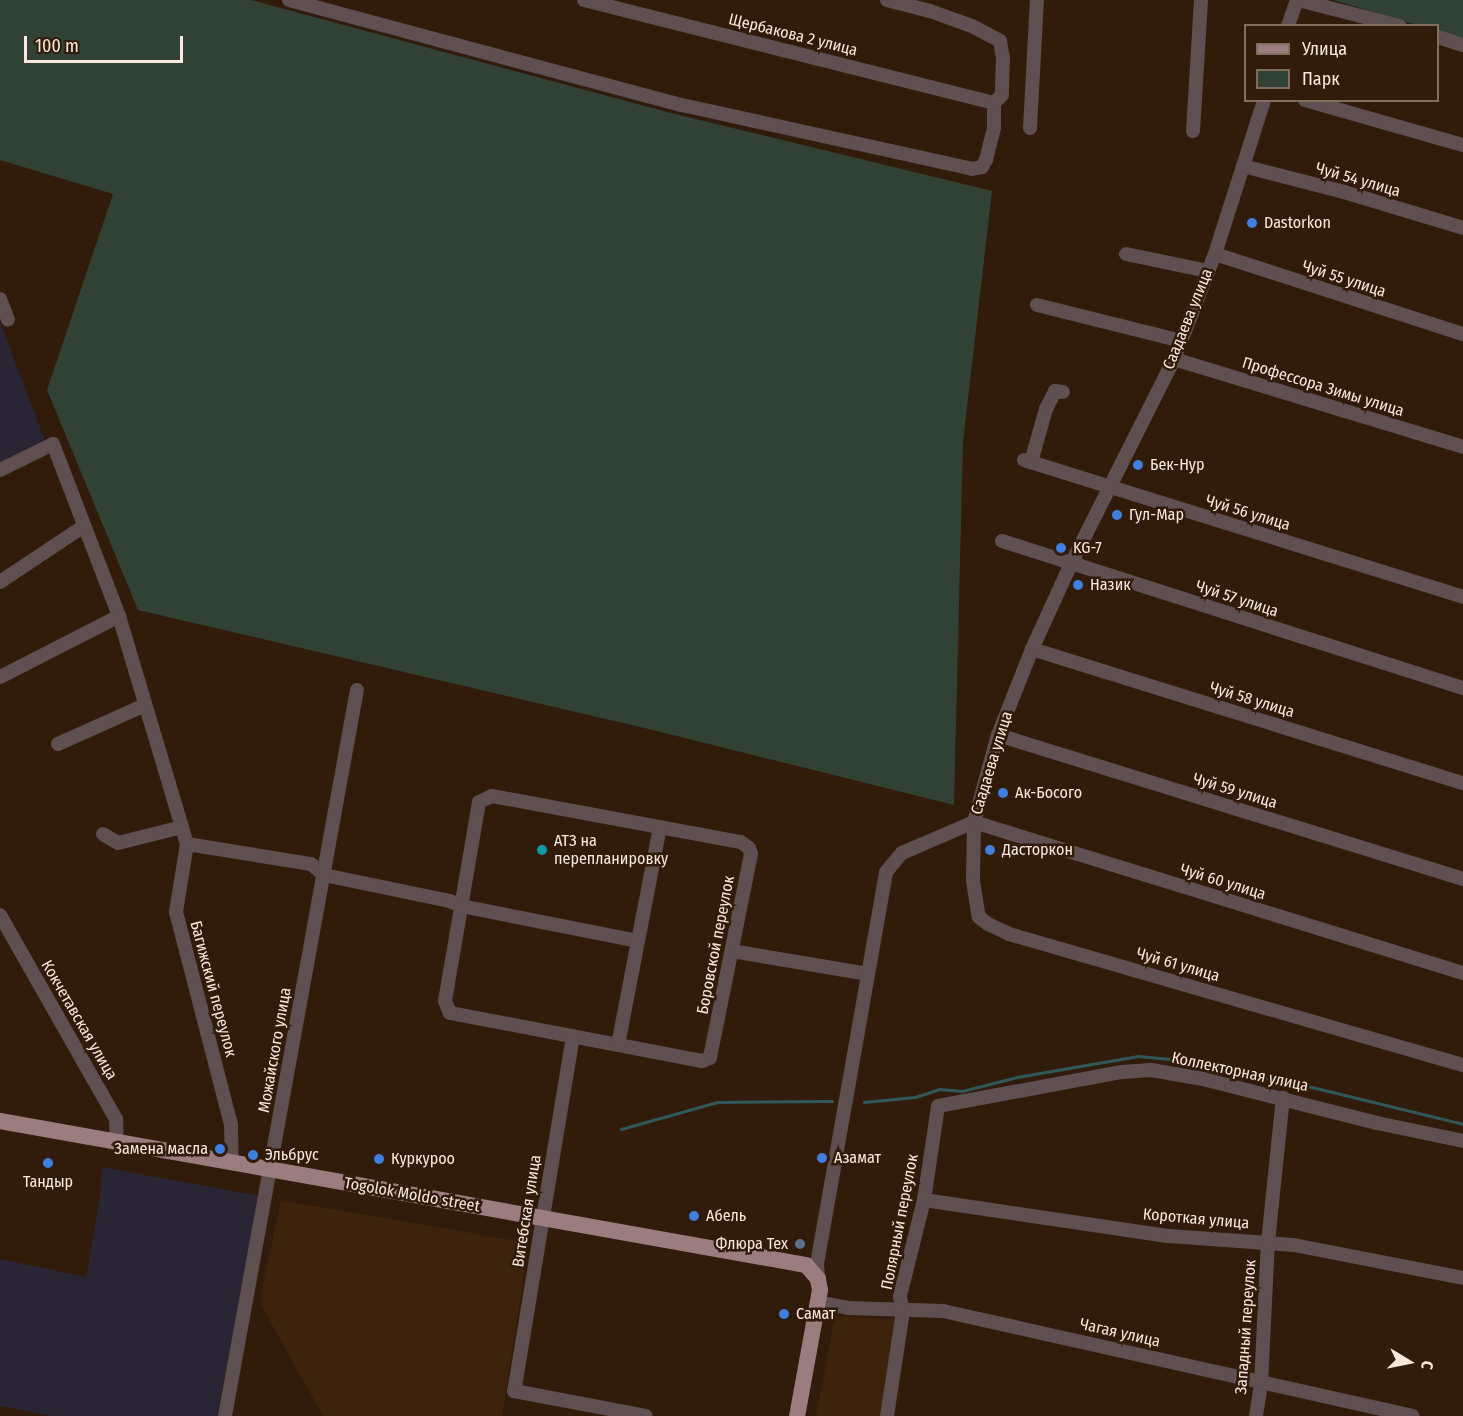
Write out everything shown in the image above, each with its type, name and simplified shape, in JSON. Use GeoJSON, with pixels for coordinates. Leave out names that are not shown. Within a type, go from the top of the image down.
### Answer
{"type":"FeatureCollection","features":[{"type":"Feature","properties":{"kind":"main road","name":"Togolok Moldo street"},"geometry":{"type":"LineString","coordinates":[[0,1121],[117,1144],[806,1265],[818,1279]]}},
{"type":"Feature","properties":{"kind":"main road","name":"Саадаева улица"},"geometry":{"type":"LineString","coordinates":[[798,1416],[818,1302],[818,1279]]}},
{"type":"Feature","properties":{"kind":"street"},"geometry":{"type":"LineString","coordinates":[[290,0],[682,105],[972,170],[982,168],[994,127],[994,103],[1002,95],[1003,58],[999,41],[972,26],[930,10],[887,0]]}},
{"type":"Feature","properties":{"kind":"street","name":"Щербакова 2 улица"},"geometry":{"type":"LineString","coordinates":[[584,0],[994,103]]}},
{"type":"Feature","properties":{"kind":"street"},"geometry":{"type":"LineString","coordinates":[[1030,128],[1037,0]]}},
{"type":"Feature","properties":{"kind":"street"},"geometry":{"type":"LineString","coordinates":[[1193,131],[1201,0]]}},
{"type":"Feature","properties":{"kind":"street"},"geometry":{"type":"LineString","coordinates":[[1289,24],[1298,0],[1392,24]]}},
{"type":"Feature","properties":{"kind":"street"},"geometry":{"type":"LineString","coordinates":[[1439,38],[1463,45]]}},
{"type":"Feature","properties":{"kind":"street","name":"Саадаева улица"},"geometry":{"type":"LineString","coordinates":[[818,1279],[817,1264],[886,872],[902,853],[974,822],[998,735],[1032,649],[1071,564],[1174,359],[1215,254],[1263,102]]}},
{"type":"Feature","properties":{"kind":"street"},"geometry":{"type":"LineString","coordinates":[[1312,102],[1463,145]]}},
{"type":"Feature","properties":{"kind":"street","name":"Чуй 54 улица"},"geometry":{"type":"LineString","coordinates":[[1243,166],[1344,192],[1463,228]]}},
{"type":"Feature","properties":{"kind":"street"},"geometry":{"type":"LineString","coordinates":[[1126,254],[1208,272]]}},
{"type":"Feature","properties":{"kind":"street","name":"Чуй 55 улица"},"geometry":{"type":"LineString","coordinates":[[1215,254],[1463,334]]}},
{"type":"Feature","properties":{"kind":"street"},"geometry":{"type":"LineString","coordinates":[[0,299],[8,320]]}},
{"type":"Feature","properties":{"kind":"street"},"geometry":{"type":"LineString","coordinates":[[1037,305],[1181,341]]}},
{"type":"Feature","properties":{"kind":"street","name":"Профессора Зимы улица"},"geometry":{"type":"LineString","coordinates":[[1174,359],[1463,447]]}},
{"type":"Feature","properties":{"kind":"street","name":"Чуй 56 улица"},"geometry":{"type":"LineString","coordinates":[[1063,392],[1055,391],[1046,409],[1028,461],[1463,597]]}},
{"type":"Feature","properties":{"kind":"street","name":"Багижский переулок"},"geometry":{"type":"LineString","coordinates":[[0,470],[53,444],[119,616],[187,844],[176,912],[231,1124],[232,1163]]}},
{"type":"Feature","properties":{"kind":"street"},"geometry":{"type":"LineString","coordinates":[[0,582],[84,526]]}},
{"type":"Feature","properties":{"kind":"street","name":"Чуй 57 улица"},"geometry":{"type":"LineString","coordinates":[[1002,541],[1463,688]]}},
{"type":"Feature","properties":{"kind":"street"},"geometry":{"type":"LineString","coordinates":[[0,677],[119,616]]}},
{"type":"Feature","properties":{"kind":"street","name":"Чуй 58 улица"},"geometry":{"type":"LineString","coordinates":[[1032,649],[1463,783]]}},
{"type":"Feature","properties":{"kind":"street","name":"Можайского улица"},"geometry":{"type":"LineString","coordinates":[[225,1416],[357,690]]}},
{"type":"Feature","properties":{"kind":"street"},"geometry":{"type":"LineString","coordinates":[[58,744],[146,705]]}},
{"type":"Feature","properties":{"kind":"street","name":"Чуй 59 улица"},"geometry":{"type":"LineString","coordinates":[[998,735],[1463,879]]}},
{"type":"Feature","properties":{"kind":"street","name":"Боровской переулок"},"geometry":{"type":"LineString","coordinates":[[487,796],[741,842],[750,848],[751,854],[710,1058],[702,1061],[450,1013],[445,1001],[461,906],[479,802],[487,796]]}},
{"type":"Feature","properties":{"kind":"street","name":"Чуй 60 улица"},"geometry":{"type":"LineString","coordinates":[[974,822],[1463,973]]}},
{"type":"Feature","properties":{"kind":"street","name":"Чуй 61 улица"},"geometry":{"type":"LineString","coordinates":[[974,822],[973,882],[979,917],[988,924],[1009,934],[1463,1065]]}},
{"type":"Feature","properties":{"kind":"street"},"geometry":{"type":"LineString","coordinates":[[103,834],[118,843],[182,826]]}},
{"type":"Feature","properties":{"kind":"street"},"geometry":{"type":"LineString","coordinates":[[618,1045],[660,827]]}},
{"type":"Feature","properties":{"kind":"street"},"geometry":{"type":"LineString","coordinates":[[187,844],[311,864],[324,875],[450,901],[461,906],[638,940]]}},
{"type":"Feature","properties":{"kind":"street","name":"Кокчетавская улица"},"geometry":{"type":"LineString","coordinates":[[0,915],[116,1119],[117,1144]]}},
{"type":"Feature","properties":{"kind":"street"},"geometry":{"type":"LineString","coordinates":[[732,951],[868,974]]}},
{"type":"Feature","properties":{"kind":"street","name":"Витебская улица"},"geometry":{"type":"LineString","coordinates":[[573,1036],[514,1391],[646,1416]]}},
{"type":"Feature","properties":{"kind":"street","name":"Коллекторная улица"},"geometry":{"type":"LineString","coordinates":[[938,1106],[1111,1074],[1151,1070],[1203,1079],[1377,1123],[1463,1141]]}},
{"type":"Feature","properties":{"kind":"street","name":"Западный переулок"},"geometry":{"type":"LineString","coordinates":[[1256,1416],[1261,1384],[1268,1242],[1283,1098]]}},
{"type":"Feature","properties":{"kind":"street","name":"Полярный переулок"},"geometry":{"type":"LineString","coordinates":[[887,1416],[903,1312],[900,1296],[924,1200],[938,1106]]}},
{"type":"Feature","properties":{"kind":"street","name":"Короткая улица"},"geometry":{"type":"LineString","coordinates":[[924,1200],[1169,1236],[1268,1242],[1463,1278]]}},
{"type":"Feature","properties":{"kind":"street","name":"Чагая улица"},"geometry":{"type":"LineString","coordinates":[[818,1302],[848,1308],[903,1312],[943,1311],[1412,1416]]}},
{"type":"Feature","properties":{"kind":"shaded area"},"geometry":{"type":"Polygon","coordinates":[[[0,322],[45,441],[0,462],[0,322]]]}},
{"type":"Feature","properties":{"kind":"shaded area"},"geometry":{"type":"Polygon","coordinates":[[[102,1167],[260,1196],[217,1416],[52,1416],[0,1406],[0,1259],[86,1277],[100,1197],[102,1167]]]}},
{"type":"Feature","properties":{"kind":"shaded area"},"geometry":{"type":"Polygon","coordinates":[[[281,1200],[529,1243],[502,1416],[323,1416],[262,1307],[261,1294],[281,1200]]]}},
{"type":"Feature","properties":{"kind":"shaded area"},"geometry":{"type":"Polygon","coordinates":[[[835,1316],[896,1319],[880,1416],[816,1416],[835,1316]]]}},
{"type":"Feature","properties":{"kind":"green space"},"geometry":{"type":"Polygon","coordinates":[[[0,0],[251,0],[671,113],[992,191],[963,442],[954,805],[653,730],[138,610],[47,390],[113,194],[0,160],[0,0]]]}},
{"type":"Feature","properties":{"kind":"green space"},"geometry":{"type":"Polygon","coordinates":[[[1333,0],[1463,0],[1463,39],[1439,32],[1439,24],[1414,24],[1333,0]]]}},
{"type":"Feature","properties":{"kind":"waterway"},"geometry":{"type":"LineString","coordinates":[[864,1102],[915,1097],[939,1089],[962,1091],[1017,1077],[1138,1056],[1225,1064],[1255,1077],[1283,1080],[1463,1124]]}},
{"type":"Feature","properties":{"kind":"waterway"},"geometry":{"type":"LineString","coordinates":[[621,1129],[717,1102],[832,1101]]}},
{"type":"Feature","properties":{"kind":"place","name":"Dastorkon"},"geometry":{"type":"Point","coordinates":[1252,223]}},
{"type":"Feature","properties":{"kind":"place","name":"Бек-Нур"},"geometry":{"type":"Point","coordinates":[1138,465]}},
{"type":"Feature","properties":{"kind":"place","name":"Гул-Мар"},"geometry":{"type":"Point","coordinates":[1117,515]}},
{"type":"Feature","properties":{"kind":"place","name":"KG-7"},"geometry":{"type":"Point","coordinates":[1061,548]}},
{"type":"Feature","properties":{"kind":"place","name":"Назик"},"geometry":{"type":"Point","coordinates":[1078,585]}},
{"type":"Feature","properties":{"kind":"place","name":"Ак-Босого"},"geometry":{"type":"Point","coordinates":[1003,793]}},
{"type":"Feature","properties":{"kind":"place","name":"АТЗ на перепланировку"},"geometry":{"type":"Point","coordinates":[542,850]}},
{"type":"Feature","properties":{"kind":"place","name":"Дасторкон"},"geometry":{"type":"Point","coordinates":[990,850]}},
{"type":"Feature","properties":{"kind":"place","name":"Замена масла"},"geometry":{"type":"Point","coordinates":[220,1149]}},
{"type":"Feature","properties":{"kind":"place","name":"Эльбрус"},"geometry":{"type":"Point","coordinates":[253,1155]}},
{"type":"Feature","properties":{"kind":"place","name":"Азамат"},"geometry":{"type":"Point","coordinates":[822,1158]}},
{"type":"Feature","properties":{"kind":"place","name":"Куркуроо"},"geometry":{"type":"Point","coordinates":[379,1159]}},
{"type":"Feature","properties":{"kind":"place","name":"Тандыр"},"geometry":{"type":"Point","coordinates":[48,1163]}},
{"type":"Feature","properties":{"kind":"place","name":"Абель"},"geometry":{"type":"Point","coordinates":[694,1216]}},
{"type":"Feature","properties":{"kind":"place","name":"Флюра Тех"},"geometry":{"type":"Point","coordinates":[800,1244]}},
{"type":"Feature","properties":{"kind":"place","name":"Самат"},"geometry":{"type":"Point","coordinates":[784,1314]}}]}
